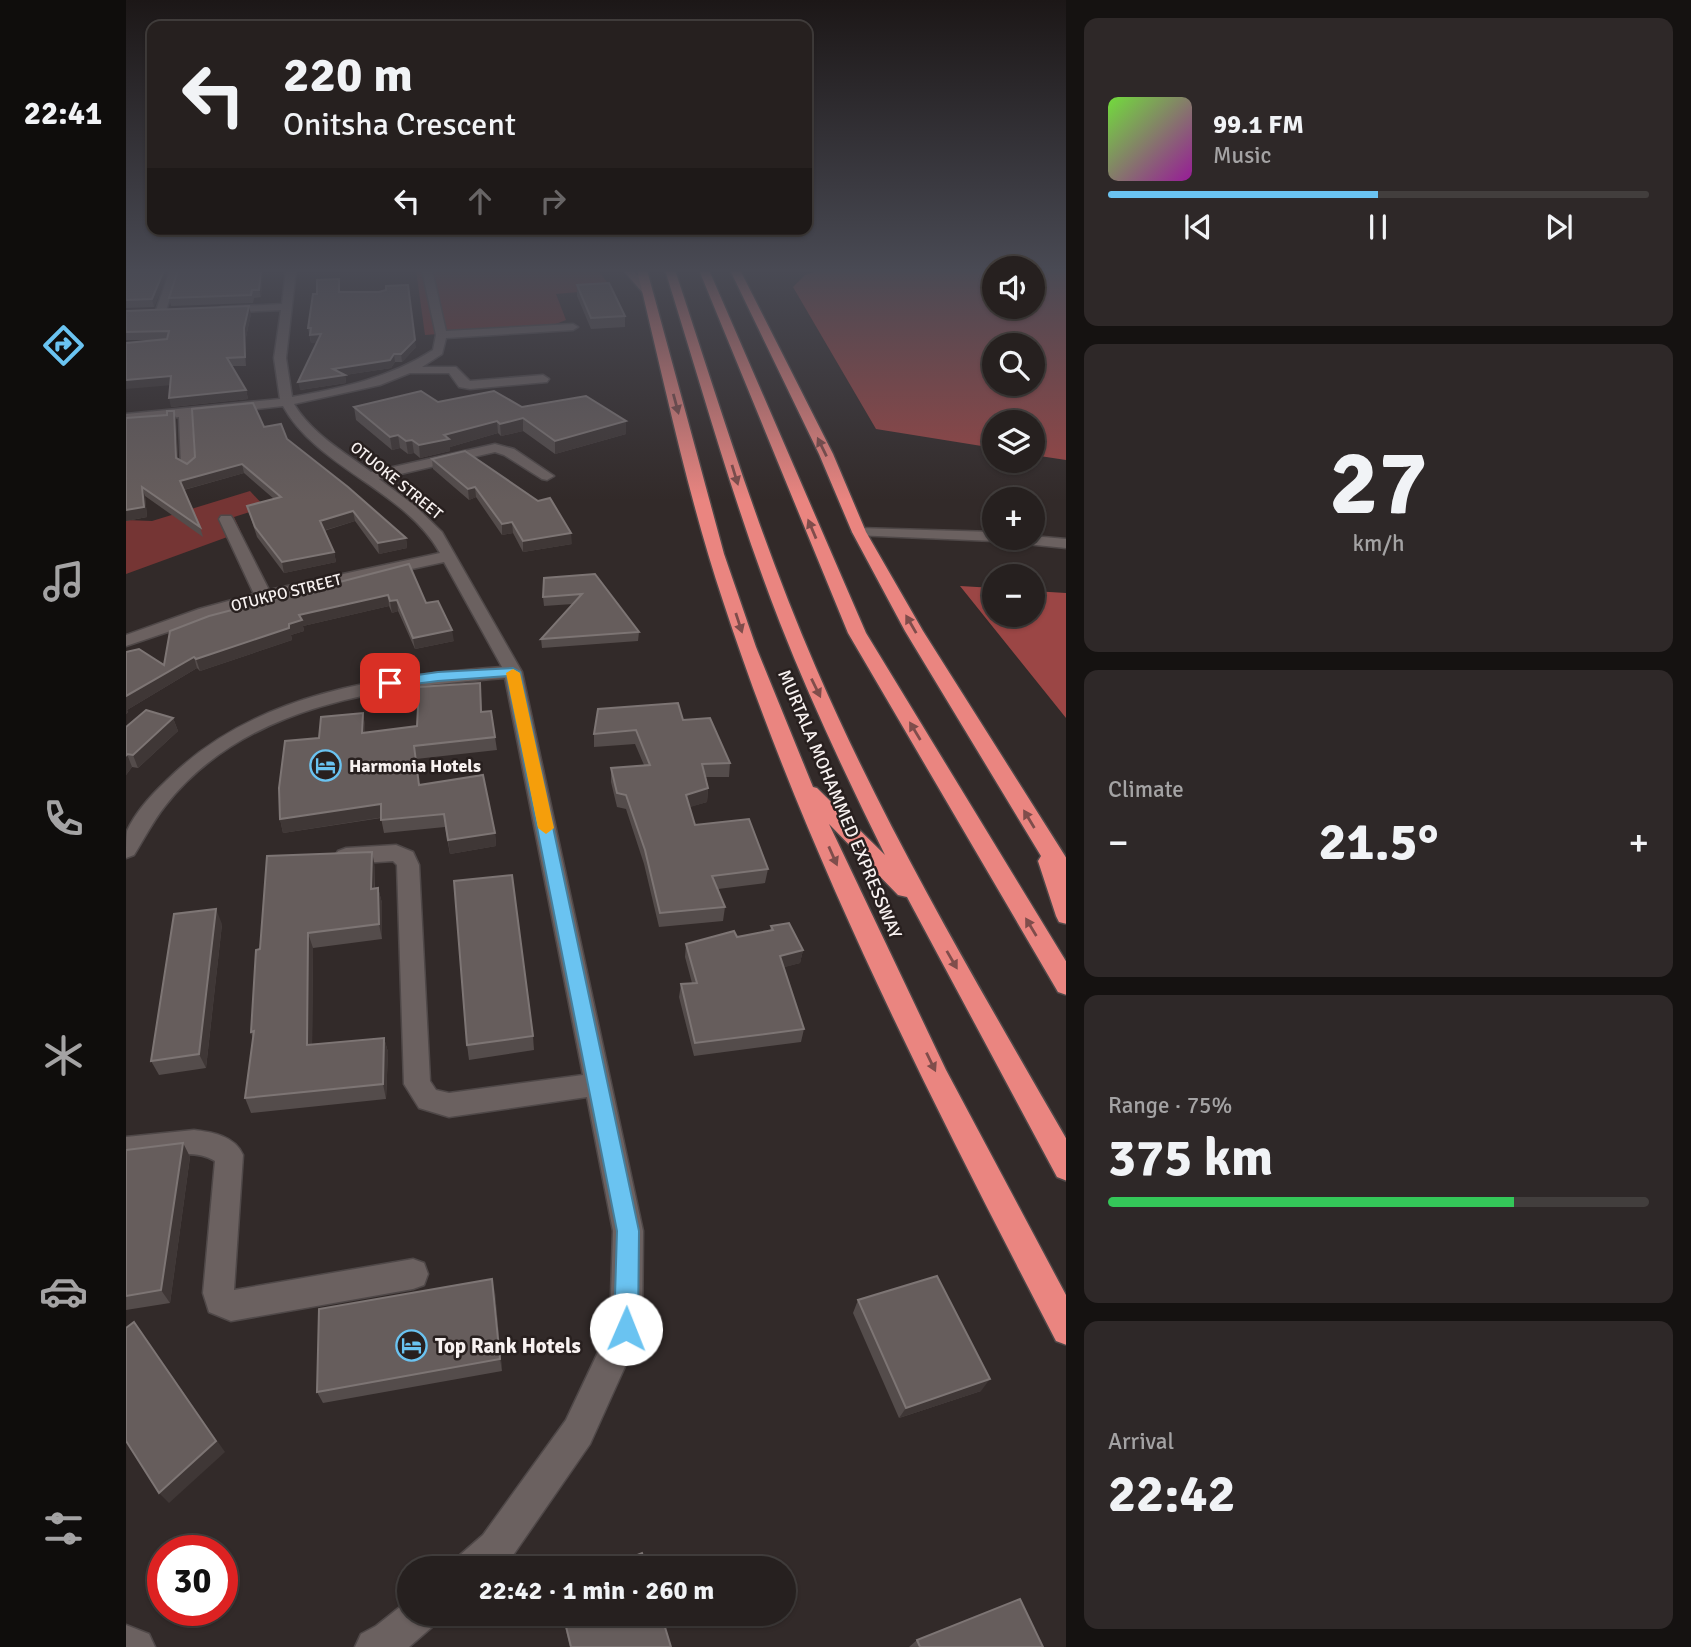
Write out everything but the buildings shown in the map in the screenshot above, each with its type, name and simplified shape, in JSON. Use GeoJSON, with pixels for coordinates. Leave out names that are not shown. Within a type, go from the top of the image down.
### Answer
{"type":"FeatureCollection","features":[{"type":"Feature","properties":{"kind":"highway","name":"MURTALA MOHAMMED EXPRESSWAY"},"geometry":{"type":"LineString","coordinates":[[662,347],[719,562],[746,645],[801,785],[873,944],[1016,1236],[1066,1330]]}},
{"type":"Feature","properties":{"kind":"highway","name":"MURTALA MOHAMMED EXPRESSWAY"},"geometry":{"type":"LineString","coordinates":[[695,347],[767,569],[808,672],[918,901],[1066,1168]]}},
{"type":"Feature","properties":{"kind":"highway"},"geometry":{"type":"LineString","coordinates":[[736,347],[857,633],[1066,985]]}},
{"type":"Feature","properties":{"kind":"highway"},"geometry":{"type":"LineString","coordinates":[[773,347],[826,454],[859,532],[914,631],[1066,876]]}},
{"type":"Feature","properties":{"kind":"highway"},"geometry":{"type":"LineString","coordinates":[[801,785],[918,901]]}},
{"type":"Feature","properties":{"kind":"highway"},"geometry":{"type":"LineString","coordinates":[[1044,844],[1066,916]]}},
{"type":"Feature","properties":{"kind":"street"},"geometry":{"type":"LineString","coordinates":[[281,347],[280,358],[286,400]]}},
{"type":"Feature","properties":{"kind":"street"},"geometry":{"type":"LineString","coordinates":[[409,371],[438,352],[439,347]]}},
{"type":"Feature","properties":{"kind":"street"},"geometry":{"type":"LineString","coordinates":[[126,418],[286,400],[340,391],[409,371],[452,369],[463,384],[470,385],[543,379]]}},
{"type":"Feature","properties":{"kind":"street","name":"OTUOKE STREET"},"geometry":{"type":"LineString","coordinates":[[286,400],[295,416],[316,437],[410,509],[437,535],[513,672],[600,1084],[628,1231],[626,1329],[578,1432],[496,1548],[487,1556]]}},
{"type":"Feature","properties":{"kind":"street"},"geometry":{"type":"LineString","coordinates":[[185,412],[188,467]]}},
{"type":"Feature","properties":{"kind":"street"},"geometry":{"type":"LineString","coordinates":[[368,477],[495,448],[509,452],[547,476]]}},
{"type":"Feature","properties":{"kind":"street"},"geometry":{"type":"LineString","coordinates":[[226,519],[264,595]]}},
{"type":"Feature","properties":{"kind":"street"},"geometry":{"type":"LineString","coordinates":[[859,532],[982,537]]}},
{"type":"Feature","properties":{"kind":"street","name":"OTUKPO STREET"},"geometry":{"type":"LineString","coordinates":[[126,642],[154,629],[264,595],[450,556]]}},
{"type":"Feature","properties":{"kind":"street"},"geometry":{"type":"LineString","coordinates":[[126,850],[166,789],[210,751],[259,722],[302,704],[367,686],[438,677],[513,672]]}},
{"type":"Feature","properties":{"kind":"street"},"geometry":{"type":"LineString","coordinates":[[328,857],[396,852],[405,858],[408,865],[417,1084],[428,1100],[449,1105],[600,1084]]}},
{"type":"Feature","properties":{"kind":"street"},"geometry":{"type":"LineString","coordinates":[[126,1150],[203,1142],[220,1147],[229,1155],[218,1293],[220,1301],[231,1306],[413,1274]]}},
{"type":"Feature","properties":{"kind":"street"},"geometry":{"type":"LineString","coordinates":[[374,1647],[405,1626]]}},
{"type":"Feature","properties":{"kind":"street"},"geometry":{"type":"LineString","coordinates":[[126,1644],[136,1647]]}},
{"type":"Feature","properties":{"kind":"shaded area"},"geometry":{"type":"Polygon","coordinates":[[[828,347],[982,347],[982,396],[1045,396],[1045,347],[1066,347],[1066,460],[1045,457],[1045,410],[982,410],[982,446],[876,429],[828,347]]]}},
{"type":"Feature","properties":{"kind":"shaded area"},"geometry":{"type":"Polygon","coordinates":[[[250,491],[265,507],[234,517],[241,532],[126,574],[126,520],[152,521],[250,491]]]}},
{"type":"Feature","properties":{"kind":"shaded area"},"geometry":{"type":"Polygon","coordinates":[[[960,586],[982,587],[982,613],[960,586]]]}},
{"type":"Feature","properties":{"kind":"shaded area"},"geometry":{"type":"Polygon","coordinates":[[[1045,592],[1066,593],[1066,718],[993,627],[1045,627],[1045,592]]]}},
{"type":"Feature","properties":{"kind":"slow traffic"},"geometry":{"type":"LineString","coordinates":[[513,673],[546,828]]}},
{"type":"Feature","properties":{"kind":"place","name":"Harmonia Hotels"},"geometry":{"type":"Point","coordinates":[326,766]}},
{"type":"Feature","properties":{"kind":"place","name":"Top Rank Hotels"},"geometry":{"type":"Point","coordinates":[412,1346]}},
{"type":"Feature","properties":{"kind":"route"},"geometry":{"type":"LineString","coordinates":[[390,683],[513,672],[600,1084],[628,1231],[626,1329]]}}]}
